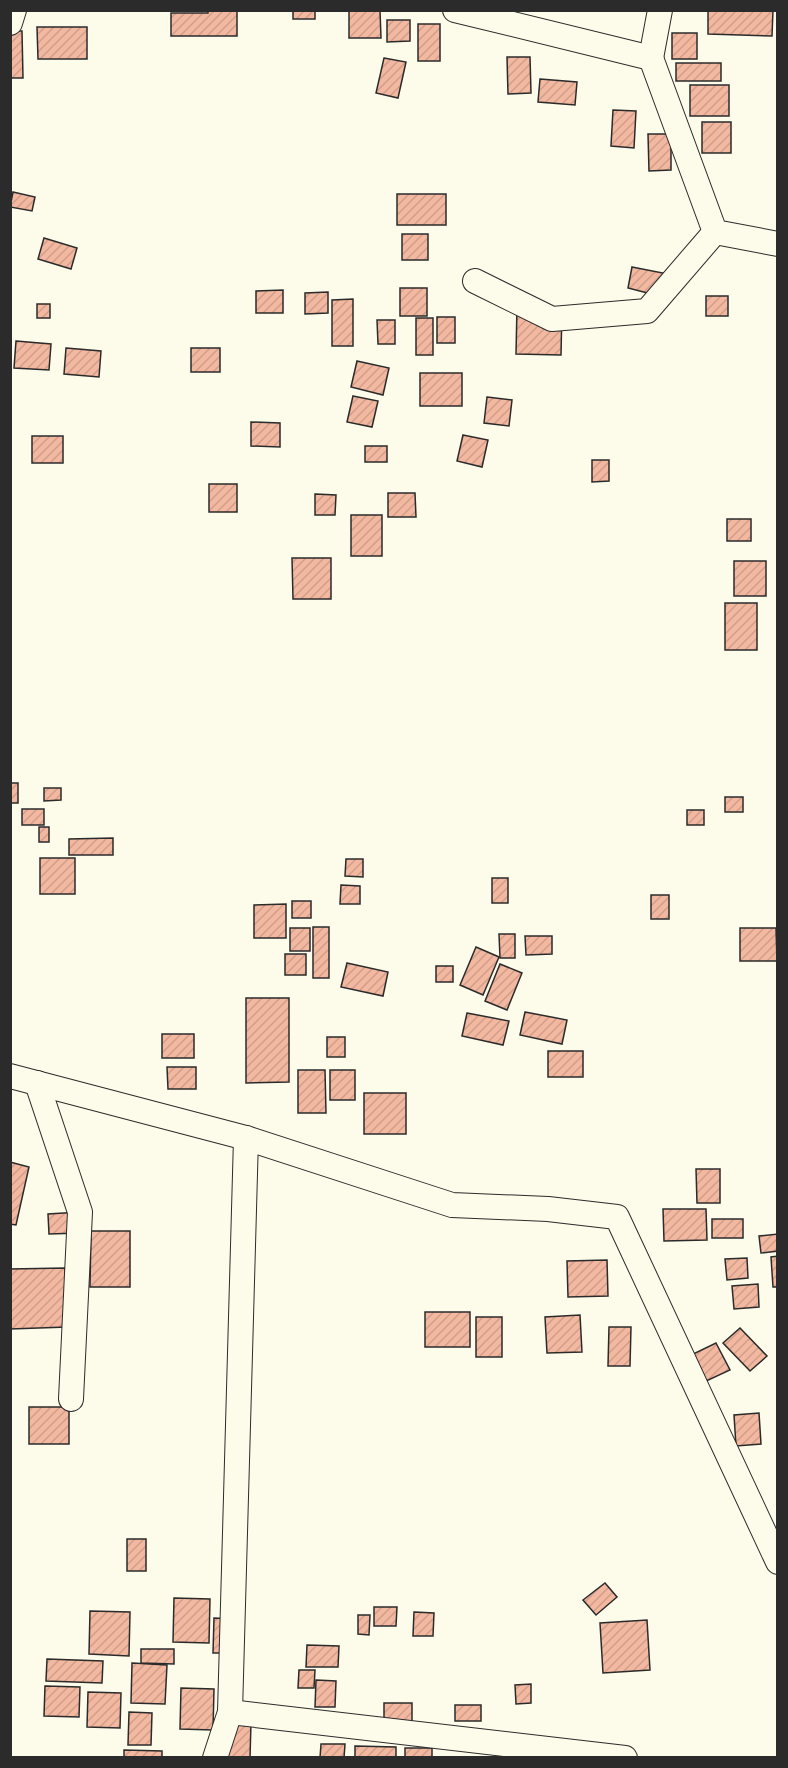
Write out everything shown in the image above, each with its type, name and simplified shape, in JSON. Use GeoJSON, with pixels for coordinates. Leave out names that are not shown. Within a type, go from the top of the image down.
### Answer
{"type":"FeatureCollection","features":[{"type":"Feature","properties":{"kind":"street"},"geometry":{"type":"LineString","coordinates":[[10,23],[14,10]]}},
{"type":"Feature","properties":{"kind":"street"},"geometry":{"type":"LineString","coordinates":[[455,10],[651,58]]}},
{"type":"Feature","properties":{"kind":"street"},"geometry":{"type":"LineString","coordinates":[[660,10],[651,58],[715,232]]}},
{"type":"Feature","properties":{"kind":"street"},"geometry":{"type":"LineString","coordinates":[[715,232],[777,244]]}},
{"type":"Feature","properties":{"kind":"street"},"geometry":{"type":"LineString","coordinates":[[475,282],[552,319],[647,311],[715,232]]}},
{"type":"Feature","properties":{"kind":"street"},"geometry":{"type":"LineString","coordinates":[[10,1076],[246,1138],[452,1205],[548,1209],[617,1217],[777,1562]]}},
{"type":"Feature","properties":{"kind":"street"},"geometry":{"type":"LineString","coordinates":[[37,1083],[80,1212],[71,1399]]}},
{"type":"Feature","properties":{"kind":"street"},"geometry":{"type":"LineString","coordinates":[[215,1758],[230,1713],[246,1138]]}},
{"type":"Feature","properties":{"kind":"street"},"geometry":{"type":"LineString","coordinates":[[230,1713],[625,1758]]}},
{"type":"Feature","properties":{"kind":"building"},"geometry":{"type":"Polygon","coordinates":[[[208,10],[237,10],[237,36],[171,36],[171,13],[208,13],[208,10]]]}},
{"type":"Feature","properties":{"kind":"building"},"geometry":{"type":"Polygon","coordinates":[[[293,10],[315,10],[315,19],[293,19],[293,10]]]}},
{"type":"Feature","properties":{"kind":"building"},"geometry":{"type":"Polygon","coordinates":[[[708,10],[773,10],[772,36],[708,34],[708,10]]]}},
{"type":"Feature","properties":{"kind":"building"},"geometry":{"type":"Polygon","coordinates":[[[349,11],[380,11],[381,38],[349,38],[349,11]]]}},
{"type":"Feature","properties":{"kind":"building"},"geometry":{"type":"Polygon","coordinates":[[[387,20],[410,20],[410,41],[387,42],[387,20]]]}},
{"type":"Feature","properties":{"kind":"building"},"geometry":{"type":"Polygon","coordinates":[[[418,24],[440,24],[440,61],[418,61],[418,24]]]}},
{"type":"Feature","properties":{"kind":"building"},"geometry":{"type":"Polygon","coordinates":[[[37,27],[87,27],[87,59],[38,59],[37,27]]]}},
{"type":"Feature","properties":{"kind":"building"},"geometry":{"type":"Polygon","coordinates":[[[10,31],[22,31],[23,78],[10,78],[10,31]]]}},
{"type":"Feature","properties":{"kind":"building"},"geometry":{"type":"Polygon","coordinates":[[[672,33],[697,33],[697,59],[672,59],[672,33]]]}},
{"type":"Feature","properties":{"kind":"building"},"geometry":{"type":"Polygon","coordinates":[[[507,57],[530,57],[531,93],[508,94],[507,57]]]}},
{"type":"Feature","properties":{"kind":"building"},"geometry":{"type":"Polygon","coordinates":[[[384,58],[406,62],[398,98],[376,93],[384,58]]]}},
{"type":"Feature","properties":{"kind":"building"},"geometry":{"type":"Polygon","coordinates":[[[676,63],[721,63],[721,81],[676,81],[676,63]]]}},
{"type":"Feature","properties":{"kind":"building"},"geometry":{"type":"Polygon","coordinates":[[[540,79],[577,82],[575,105],[538,102],[540,79]]]}},
{"type":"Feature","properties":{"kind":"building"},"geometry":{"type":"Polygon","coordinates":[[[690,85],[729,85],[729,116],[690,116],[690,85]]]}},
{"type":"Feature","properties":{"kind":"building"},"geometry":{"type":"Polygon","coordinates":[[[613,110],[636,111],[634,148],[611,146],[613,110]]]}},
{"type":"Feature","properties":{"kind":"building"},"geometry":{"type":"Polygon","coordinates":[[[702,122],[731,122],[731,153],[702,153],[702,122]]]}},
{"type":"Feature","properties":{"kind":"building"},"geometry":{"type":"Polygon","coordinates":[[[648,134],[671,134],[671,170],[649,171],[648,134]]]}},
{"type":"Feature","properties":{"kind":"building"},"geometry":{"type":"Polygon","coordinates":[[[13,192],[35,197],[32,211],[10,207],[13,192]]]}},
{"type":"Feature","properties":{"kind":"building"},"geometry":{"type":"Polygon","coordinates":[[[397,194],[446,194],[446,225],[397,225],[397,194]]]}},
{"type":"Feature","properties":{"kind":"building"},"geometry":{"type":"Polygon","coordinates":[[[402,234],[428,234],[428,260],[402,260],[402,234]]]}},
{"type":"Feature","properties":{"kind":"building"},"geometry":{"type":"Polygon","coordinates":[[[44,238],[77,248],[71,269],[38,259],[44,238]]]}},
{"type":"Feature","properties":{"kind":"building"},"geometry":{"type":"Polygon","coordinates":[[[632,267],[668,274],[663,297],[628,288],[632,267]]]}},
{"type":"Feature","properties":{"kind":"building"},"geometry":{"type":"Polygon","coordinates":[[[400,288],[427,288],[427,316],[400,316],[400,288]]]}},
{"type":"Feature","properties":{"kind":"building"},"geometry":{"type":"Polygon","coordinates":[[[283,290],[283,313],[256,313],[256,291],[283,290]]]}},
{"type":"Feature","properties":{"kind":"building"},"geometry":{"type":"Polygon","coordinates":[[[328,292],[328,313],[305,314],[305,293],[328,292]]]}},
{"type":"Feature","properties":{"kind":"building"},"geometry":{"type":"Polygon","coordinates":[[[706,296],[728,296],[728,316],[706,316],[706,296]]]}},
{"type":"Feature","properties":{"kind":"building"},"geometry":{"type":"Polygon","coordinates":[[[353,299],[353,346],[332,346],[332,300],[353,299]]]}},
{"type":"Feature","properties":{"kind":"building"},"geometry":{"type":"Polygon","coordinates":[[[37,304],[50,304],[50,318],[37,318],[37,304]]]}},
{"type":"Feature","properties":{"kind":"building"},"geometry":{"type":"Polygon","coordinates":[[[517,306],[562,307],[561,355],[516,354],[517,306]]]}},
{"type":"Feature","properties":{"kind":"building"},"geometry":{"type":"Polygon","coordinates":[[[437,317],[455,317],[455,343],[437,343],[437,317]]]}},
{"type":"Feature","properties":{"kind":"building"},"geometry":{"type":"Polygon","coordinates":[[[416,318],[433,318],[433,355],[416,355],[416,318]]]}},
{"type":"Feature","properties":{"kind":"building"},"geometry":{"type":"Polygon","coordinates":[[[377,320],[395,320],[395,344],[378,344],[377,320]]]}},
{"type":"Feature","properties":{"kind":"building"},"geometry":{"type":"Polygon","coordinates":[[[16,341],[51,344],[49,370],[14,368],[16,341]]]}},
{"type":"Feature","properties":{"kind":"building"},"geometry":{"type":"Polygon","coordinates":[[[66,348],[101,351],[99,377],[64,374],[66,348]]]}},
{"type":"Feature","properties":{"kind":"building"},"geometry":{"type":"Polygon","coordinates":[[[191,348],[220,348],[220,372],[191,372],[191,348]]]}},
{"type":"Feature","properties":{"kind":"building"},"geometry":{"type":"Polygon","coordinates":[[[357,361],[389,368],[383,395],[351,387],[357,361]]]}},
{"type":"Feature","properties":{"kind":"building"},"geometry":{"type":"Polygon","coordinates":[[[420,373],[462,373],[462,406],[420,406],[420,373]]]}},
{"type":"Feature","properties":{"kind":"building"},"geometry":{"type":"Polygon","coordinates":[[[353,396],[378,401],[372,427],[347,422],[353,396]]]}},
{"type":"Feature","properties":{"kind":"building"},"geometry":{"type":"Polygon","coordinates":[[[487,397],[512,400],[509,426],[484,423],[487,397]]]}},
{"type":"Feature","properties":{"kind":"building"},"geometry":{"type":"Polygon","coordinates":[[[251,422],[280,423],[280,447],[251,446],[251,422]]]}},
{"type":"Feature","properties":{"kind":"building"},"geometry":{"type":"Polygon","coordinates":[[[463,435],[488,440],[482,467],[457,461],[463,435]]]}},
{"type":"Feature","properties":{"kind":"building"},"geometry":{"type":"Polygon","coordinates":[[[32,436],[63,436],[63,463],[32,463],[32,436]]]}},
{"type":"Feature","properties":{"kind":"building"},"geometry":{"type":"Polygon","coordinates":[[[365,446],[387,446],[387,462],[365,462],[365,446]]]}},
{"type":"Feature","properties":{"kind":"building"},"geometry":{"type":"Polygon","coordinates":[[[592,460],[609,460],[609,481],[592,482],[592,460]]]}},
{"type":"Feature","properties":{"kind":"building"},"geometry":{"type":"Polygon","coordinates":[[[209,484],[237,484],[237,512],[209,512],[209,484]]]}},
{"type":"Feature","properties":{"kind":"building"},"geometry":{"type":"Polygon","coordinates":[[[388,493],[415,493],[416,517],[388,517],[388,493]]]}},
{"type":"Feature","properties":{"kind":"building"},"geometry":{"type":"Polygon","coordinates":[[[315,494],[336,495],[335,515],[315,515],[315,494]]]}},
{"type":"Feature","properties":{"kind":"building"},"geometry":{"type":"Polygon","coordinates":[[[351,515],[382,515],[382,556],[351,556],[351,515]]]}},
{"type":"Feature","properties":{"kind":"building"},"geometry":{"type":"Polygon","coordinates":[[[727,519],[751,519],[751,541],[727,541],[727,519]]]}},
{"type":"Feature","properties":{"kind":"building"},"geometry":{"type":"Polygon","coordinates":[[[292,558],[331,558],[331,599],[293,599],[292,558]]]}},
{"type":"Feature","properties":{"kind":"building"},"geometry":{"type":"Polygon","coordinates":[[[734,561],[766,561],[766,596],[734,596],[734,561]]]}},
{"type":"Feature","properties":{"kind":"building"},"geometry":{"type":"Polygon","coordinates":[[[725,603],[757,603],[757,650],[725,650],[725,603]]]}},
{"type":"Feature","properties":{"kind":"building"},"geometry":{"type":"Polygon","coordinates":[[[10,783],[18,783],[18,803],[10,803],[10,783]]]}},
{"type":"Feature","properties":{"kind":"building"},"geometry":{"type":"Polygon","coordinates":[[[44,788],[61,788],[61,800],[44,801],[44,788]]]}},
{"type":"Feature","properties":{"kind":"building"},"geometry":{"type":"Polygon","coordinates":[[[725,797],[743,797],[743,812],[725,812],[725,797]]]}},
{"type":"Feature","properties":{"kind":"building"},"geometry":{"type":"Polygon","coordinates":[[[22,809],[44,809],[44,825],[22,825],[22,809]]]}},
{"type":"Feature","properties":{"kind":"building"},"geometry":{"type":"Polygon","coordinates":[[[687,810],[704,810],[704,825],[687,825],[687,810]]]}},
{"type":"Feature","properties":{"kind":"building"},"geometry":{"type":"Polygon","coordinates":[[[39,827],[49,827],[49,842],[39,842],[39,827]]]}},
{"type":"Feature","properties":{"kind":"building"},"geometry":{"type":"Polygon","coordinates":[[[113,838],[113,855],[69,855],[69,839],[113,838]]]}},
{"type":"Feature","properties":{"kind":"building"},"geometry":{"type":"Polygon","coordinates":[[[40,858],[75,858],[75,894],[40,894],[40,858]]]}},
{"type":"Feature","properties":{"kind":"building"},"geometry":{"type":"Polygon","coordinates":[[[346,859],[363,859],[363,877],[345,876],[346,859]]]}},
{"type":"Feature","properties":{"kind":"building"},"geometry":{"type":"Polygon","coordinates":[[[492,878],[508,878],[508,903],[492,903],[492,878]]]}},
{"type":"Feature","properties":{"kind":"building"},"geometry":{"type":"Polygon","coordinates":[[[341,885],[360,886],[360,904],[340,904],[341,885]]]}},
{"type":"Feature","properties":{"kind":"building"},"geometry":{"type":"Polygon","coordinates":[[[651,895],[669,895],[669,919],[651,919],[651,895]]]}},
{"type":"Feature","properties":{"kind":"building"},"geometry":{"type":"Polygon","coordinates":[[[292,901],[311,901],[311,918],[292,918],[292,901]]]}},
{"type":"Feature","properties":{"kind":"building"},"geometry":{"type":"Polygon","coordinates":[[[286,904],[286,938],[254,938],[254,905],[286,904]]]}},
{"type":"Feature","properties":{"kind":"building"},"geometry":{"type":"Polygon","coordinates":[[[313,927],[329,927],[329,978],[313,978],[313,927]]]}},
{"type":"Feature","properties":{"kind":"building"},"geometry":{"type":"Polygon","coordinates":[[[290,928],[310,928],[310,951],[290,951],[290,928]]]}},
{"type":"Feature","properties":{"kind":"building"},"geometry":{"type":"Polygon","coordinates":[[[740,928],[776,928],[777,961],[740,961],[740,928]]]}},
{"type":"Feature","properties":{"kind":"building"},"geometry":{"type":"Polygon","coordinates":[[[499,934],[515,934],[515,958],[500,958],[499,934]]]}},
{"type":"Feature","properties":{"kind":"building"},"geometry":{"type":"Polygon","coordinates":[[[525,936],[552,936],[552,954],[526,955],[525,936]]]}},
{"type":"Feature","properties":{"kind":"building"},"geometry":{"type":"Polygon","coordinates":[[[476,947],[499,957],[483,995],[460,985],[476,947]]]}},
{"type":"Feature","properties":{"kind":"building"},"geometry":{"type":"Polygon","coordinates":[[[285,954],[306,954],[306,975],[285,975],[285,954]]]}},
{"type":"Feature","properties":{"kind":"building"},"geometry":{"type":"Polygon","coordinates":[[[347,963],[388,972],[383,996],[341,987],[347,963]]]}},
{"type":"Feature","properties":{"kind":"building"},"geometry":{"type":"Polygon","coordinates":[[[500,964],[522,973],[507,1010],[485,1001],[500,964]]]}},
{"type":"Feature","properties":{"kind":"building"},"geometry":{"type":"Polygon","coordinates":[[[436,966],[453,966],[453,982],[436,982],[436,966]]]}},
{"type":"Feature","properties":{"kind":"building"},"geometry":{"type":"Polygon","coordinates":[[[246,998],[289,998],[289,1082],[246,1083],[246,998]]]}},
{"type":"Feature","properties":{"kind":"building"},"geometry":{"type":"Polygon","coordinates":[[[525,1012],[567,1020],[562,1044],[520,1035],[525,1012]]]}},
{"type":"Feature","properties":{"kind":"building"},"geometry":{"type":"Polygon","coordinates":[[[467,1013],[509,1021],[503,1045],[462,1036],[467,1013]]]}},
{"type":"Feature","properties":{"kind":"building"},"geometry":{"type":"Polygon","coordinates":[[[162,1034],[194,1034],[194,1058],[162,1058],[162,1034]]]}},
{"type":"Feature","properties":{"kind":"building"},"geometry":{"type":"Polygon","coordinates":[[[327,1037],[345,1037],[345,1057],[327,1057],[327,1037]]]}},
{"type":"Feature","properties":{"kind":"building"},"geometry":{"type":"Polygon","coordinates":[[[548,1051],[583,1051],[583,1077],[548,1077],[548,1051]]]}},
{"type":"Feature","properties":{"kind":"building"},"geometry":{"type":"Polygon","coordinates":[[[167,1067],[196,1067],[196,1089],[168,1089],[167,1067]]]}},
{"type":"Feature","properties":{"kind":"building"},"geometry":{"type":"Polygon","coordinates":[[[298,1070],[325,1070],[326,1113],[298,1113],[298,1070]]]}},
{"type":"Feature","properties":{"kind":"building"},"geometry":{"type":"Polygon","coordinates":[[[330,1070],[355,1070],[355,1100],[330,1100],[330,1070]]]}},
{"type":"Feature","properties":{"kind":"building"},"geometry":{"type":"Polygon","coordinates":[[[364,1093],[406,1093],[406,1134],[364,1134],[364,1093]]]}},
{"type":"Feature","properties":{"kind":"building"},"geometry":{"type":"Polygon","coordinates":[[[10,1162],[29,1167],[16,1225],[10,1224],[10,1162]]]}},
{"type":"Feature","properties":{"kind":"building"},"geometry":{"type":"Polygon","coordinates":[[[696,1169],[720,1169],[720,1203],[697,1203],[696,1169]]]}},
{"type":"Feature","properties":{"kind":"building"},"geometry":{"type":"Polygon","coordinates":[[[663,1209],[706,1209],[707,1240],[664,1241],[663,1209]]]}},
{"type":"Feature","properties":{"kind":"building"},"geometry":{"type":"Polygon","coordinates":[[[80,1212],[80,1233],[49,1234],[48,1214],[80,1212]]]}},
{"type":"Feature","properties":{"kind":"building"},"geometry":{"type":"Polygon","coordinates":[[[712,1219],[743,1219],[743,1238],[712,1238],[712,1219]]]}},
{"type":"Feature","properties":{"kind":"building"},"geometry":{"type":"Polygon","coordinates":[[[91,1231],[130,1231],[130,1287],[90,1287],[91,1231]]]}},
{"type":"Feature","properties":{"kind":"building"},"geometry":{"type":"Polygon","coordinates":[[[778,1234],[778,1251],[761,1253],[759,1236],[778,1234]]]}},
{"type":"Feature","properties":{"kind":"building"},"geometry":{"type":"Polygon","coordinates":[[[778,1256],[778,1287],[773,1287],[771,1257],[778,1256]]]}},
{"type":"Feature","properties":{"kind":"building"},"geometry":{"type":"Polygon","coordinates":[[[747,1258],[748,1278],[727,1280],[725,1259],[747,1258]]]}},
{"type":"Feature","properties":{"kind":"building"},"geometry":{"type":"Polygon","coordinates":[[[607,1260],[608,1296],[568,1297],[567,1261],[607,1260]]]}},
{"type":"Feature","properties":{"kind":"building"},"geometry":{"type":"Polygon","coordinates":[[[65,1268],[67,1327],[10,1329],[10,1269],[65,1268]]]}},
{"type":"Feature","properties":{"kind":"building"},"geometry":{"type":"Polygon","coordinates":[[[758,1284],[759,1307],[734,1309],[732,1286],[758,1284]]]}},
{"type":"Feature","properties":{"kind":"building"},"geometry":{"type":"Polygon","coordinates":[[[425,1312],[470,1312],[470,1347],[425,1347],[425,1312]]]}},
{"type":"Feature","properties":{"kind":"building"},"geometry":{"type":"Polygon","coordinates":[[[580,1315],[582,1352],[547,1353],[545,1317],[580,1315]]]}},
{"type":"Feature","properties":{"kind":"building"},"geometry":{"type":"Polygon","coordinates":[[[476,1317],[502,1317],[502,1357],[476,1357],[476,1317]]]}},
{"type":"Feature","properties":{"kind":"building"},"geometry":{"type":"Polygon","coordinates":[[[609,1327],[631,1327],[630,1366],[608,1366],[609,1327]]]}},
{"type":"Feature","properties":{"kind":"building"},"geometry":{"type":"Polygon","coordinates":[[[740,1328],[767,1356],[750,1371],[723,1343],[740,1328]]]}},
{"type":"Feature","properties":{"kind":"building"},"geometry":{"type":"Polygon","coordinates":[[[716,1343],[730,1370],[704,1382],[691,1355],[716,1343]]]}},
{"type":"Feature","properties":{"kind":"building"},"geometry":{"type":"Polygon","coordinates":[[[29,1407],[69,1407],[69,1444],[29,1444],[29,1407]]]}},
{"type":"Feature","properties":{"kind":"building"},"geometry":{"type":"Polygon","coordinates":[[[759,1413],[761,1444],[736,1446],[734,1415],[759,1413]]]}},
{"type":"Feature","properties":{"kind":"building"},"geometry":{"type":"Polygon","coordinates":[[[127,1539],[146,1539],[146,1571],[127,1571],[127,1539]]]}},
{"type":"Feature","properties":{"kind":"building"},"geometry":{"type":"Polygon","coordinates":[[[605,1583],[617,1597],[596,1615],[583,1600],[605,1583]]]}},
{"type":"Feature","properties":{"kind":"building"},"geometry":{"type":"Polygon","coordinates":[[[174,1598],[210,1599],[209,1643],[173,1642],[174,1598]]]}},
{"type":"Feature","properties":{"kind":"building"},"geometry":{"type":"Polygon","coordinates":[[[374,1607],[397,1607],[396,1626],[374,1626],[374,1607]]]}},
{"type":"Feature","properties":{"kind":"building"},"geometry":{"type":"Polygon","coordinates":[[[90,1611],[130,1612],[129,1656],[89,1654],[90,1611]]]}},
{"type":"Feature","properties":{"kind":"building"},"geometry":{"type":"Polygon","coordinates":[[[414,1612],[434,1613],[433,1636],[413,1636],[414,1612]]]}},
{"type":"Feature","properties":{"kind":"building"},"geometry":{"type":"Polygon","coordinates":[[[358,1615],[370,1615],[369,1635],[358,1634],[358,1615]]]}},
{"type":"Feature","properties":{"kind":"building"},"geometry":{"type":"Polygon","coordinates":[[[214,1618],[233,1619],[232,1653],[213,1653],[214,1618]]]}},
{"type":"Feature","properties":{"kind":"building"},"geometry":{"type":"Polygon","coordinates":[[[647,1620],[650,1670],[603,1673],[600,1623],[647,1620]]]}},
{"type":"Feature","properties":{"kind":"building"},"geometry":{"type":"Polygon","coordinates":[[[307,1645],[339,1646],[338,1667],[306,1667],[307,1645]]]}},
{"type":"Feature","properties":{"kind":"building"},"geometry":{"type":"Polygon","coordinates":[[[141,1649],[174,1649],[174,1664],[141,1663],[141,1649]]]}},
{"type":"Feature","properties":{"kind":"building"},"geometry":{"type":"Polygon","coordinates":[[[47,1659],[103,1661],[102,1683],[46,1681],[47,1659]]]}},
{"type":"Feature","properties":{"kind":"building"},"geometry":{"type":"Polygon","coordinates":[[[132,1663],[167,1665],[165,1704],[131,1703],[132,1663]]]}},
{"type":"Feature","properties":{"kind":"building"},"geometry":{"type":"Polygon","coordinates":[[[299,1670],[315,1670],[314,1688],[298,1688],[299,1670]]]}},
{"type":"Feature","properties":{"kind":"building"},"geometry":{"type":"Polygon","coordinates":[[[316,1680],[336,1681],[335,1707],[315,1707],[316,1680]]]}},
{"type":"Feature","properties":{"kind":"building"},"geometry":{"type":"Polygon","coordinates":[[[531,1684],[531,1703],[516,1704],[515,1685],[531,1684]]]}},
{"type":"Feature","properties":{"kind":"building"},"geometry":{"type":"Polygon","coordinates":[[[45,1686],[80,1687],[79,1717],[44,1716],[45,1686]]]}},
{"type":"Feature","properties":{"kind":"building"},"geometry":{"type":"Polygon","coordinates":[[[181,1688],[214,1689],[213,1730],[180,1729],[181,1688]]]}},
{"type":"Feature","properties":{"kind":"building"},"geometry":{"type":"Polygon","coordinates":[[[88,1692],[121,1693],[120,1728],[87,1727],[88,1692]]]}},
{"type":"Feature","properties":{"kind":"building"},"geometry":{"type":"Polygon","coordinates":[[[384,1703],[412,1703],[412,1724],[384,1724],[384,1703]]]}},
{"type":"Feature","properties":{"kind":"building"},"geometry":{"type":"Polygon","coordinates":[[[455,1705],[481,1705],[481,1721],[455,1721],[455,1705]]]}},
{"type":"Feature","properties":{"kind":"building"},"geometry":{"type":"Polygon","coordinates":[[[129,1712],[152,1713],[151,1745],[128,1745],[129,1712]]]}},
{"type":"Feature","properties":{"kind":"building"},"geometry":{"type":"Polygon","coordinates":[[[215,1721],[251,1722],[250,1758],[214,1758],[215,1721]]]}},
{"type":"Feature","properties":{"kind":"building"},"geometry":{"type":"Polygon","coordinates":[[[321,1744],[345,1744],[344,1758],[320,1758],[321,1744]]]}},
{"type":"Feature","properties":{"kind":"building"},"geometry":{"type":"Polygon","coordinates":[[[355,1746],[396,1747],[396,1758],[355,1758],[355,1746]]]}},
{"type":"Feature","properties":{"kind":"building"},"geometry":{"type":"Polygon","coordinates":[[[405,1748],[432,1748],[432,1758],[405,1758],[405,1748]]]}},
{"type":"Feature","properties":{"kind":"building"},"geometry":{"type":"Polygon","coordinates":[[[124,1750],[162,1751],[162,1758],[124,1758],[124,1750]]]}}]}
